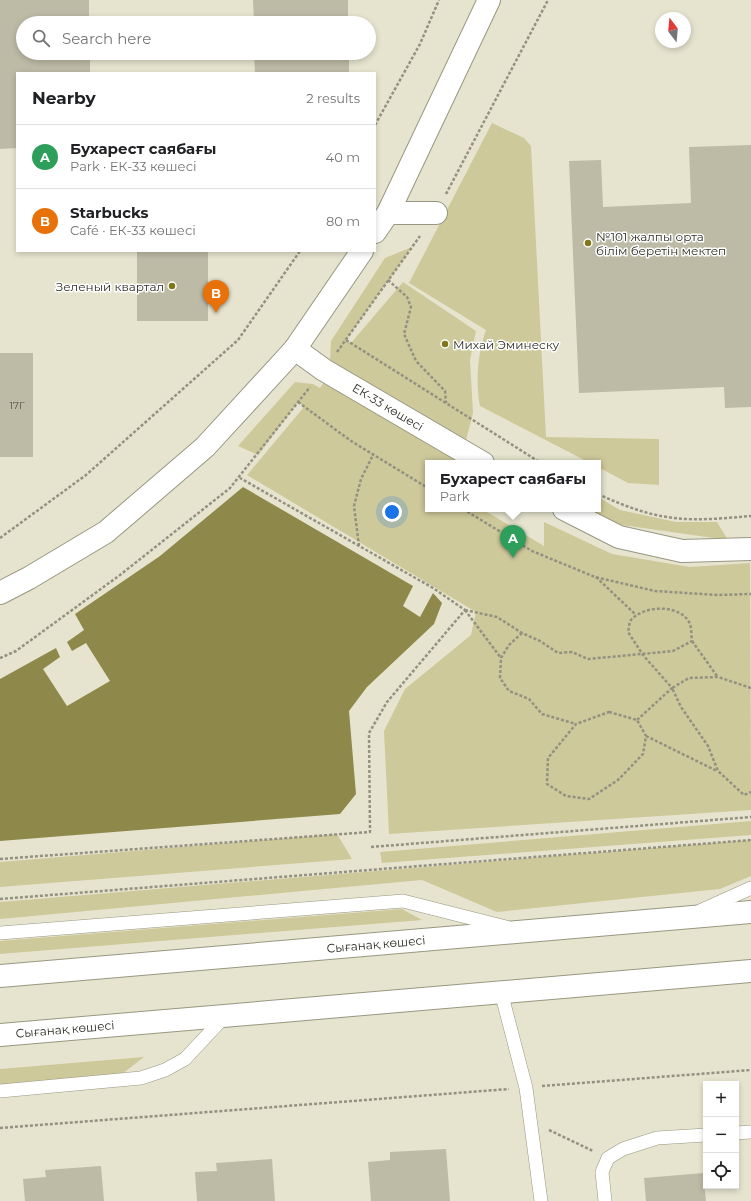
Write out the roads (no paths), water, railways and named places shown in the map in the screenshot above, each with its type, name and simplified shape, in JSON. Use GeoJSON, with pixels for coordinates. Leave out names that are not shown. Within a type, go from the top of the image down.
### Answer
{"type":"FeatureCollection","features":[{"type":"Feature","properties":{"kind":"main road"},"geometry":{"type":"LineString","coordinates":[[376,231],[388,213],[489,0]]}},
{"type":"Feature","properties":{"kind":"main road"},"geometry":{"type":"LineString","coordinates":[[388,213],[436,213]]}},
{"type":"Feature","properties":{"kind":"main road"},"geometry":{"type":"LineString","coordinates":[[0,593],[29,578],[106,532],[205,446],[295,350],[361,252]]}},
{"type":"Feature","properties":{"kind":"main road","name":"ЕК-33 көшесі"},"geometry":{"type":"LineString","coordinates":[[295,350],[324,370],[478,460]]}},
{"type":"Feature","properties":{"kind":"main road"},"geometry":{"type":"LineString","coordinates":[[570,512],[618,537],[682,551],[751,549]]}},
{"type":"Feature","properties":{"kind":"main road","name":"Сығанақ көшесі"},"geometry":{"type":"LineString","coordinates":[[0,976],[751,912]]}},
{"type":"Feature","properties":{"kind":"main road","name":"Сығанақ көшесі"},"geometry":{"type":"LineString","coordinates":[[0,1034],[751,971]]}},
{"type":"Feature","properties":{"kind":"lane"},"geometry":{"type":"LineString","coordinates":[[684,918],[751,888]]}},
{"type":"Feature","properties":{"kind":"lane"},"geometry":{"type":"LineString","coordinates":[[0,933],[403,901],[523,932]]}},
{"type":"Feature","properties":{"kind":"lane"},"geometry":{"type":"LineString","coordinates":[[501,992],[526,1088],[541,1201]]}},
{"type":"Feature","properties":{"kind":"lane"},"geometry":{"type":"LineString","coordinates":[[0,1091],[141,1078],[165,1070],[185,1059],[226,1015]]}},
{"type":"Feature","properties":{"kind":"lane"},"geometry":{"type":"LineString","coordinates":[[739,1133],[751,1132]]}},
{"type":"Feature","properties":{"kind":"lane"},"geometry":{"type":"LineString","coordinates":[[605,1201],[602,1172],[608,1158],[623,1149],[658,1138],[703,1135]]}},
{"type":"Feature","properties":{"kind":"place","name":"№101 жалпы орта білім беретін мектеп"},"geometry":{"type":"Point","coordinates":[588,243]}},
{"type":"Feature","properties":{"kind":"place","name":"Зеленый квартал"},"geometry":{"type":"Point","coordinates":[172,286]}},
{"type":"Feature","properties":{"kind":"place","name":"Starbucks"},"geometry":{"type":"Point","coordinates":[216,313]}},
{"type":"Feature","properties":{"kind":"place","name":"Михай Эминеску"},"geometry":{"type":"Point","coordinates":[445,344]}},
{"type":"Feature","properties":{"kind":"place","name":"Бухарест саябағы"},"geometry":{"type":"Point","coordinates":[513,558]}}]}
